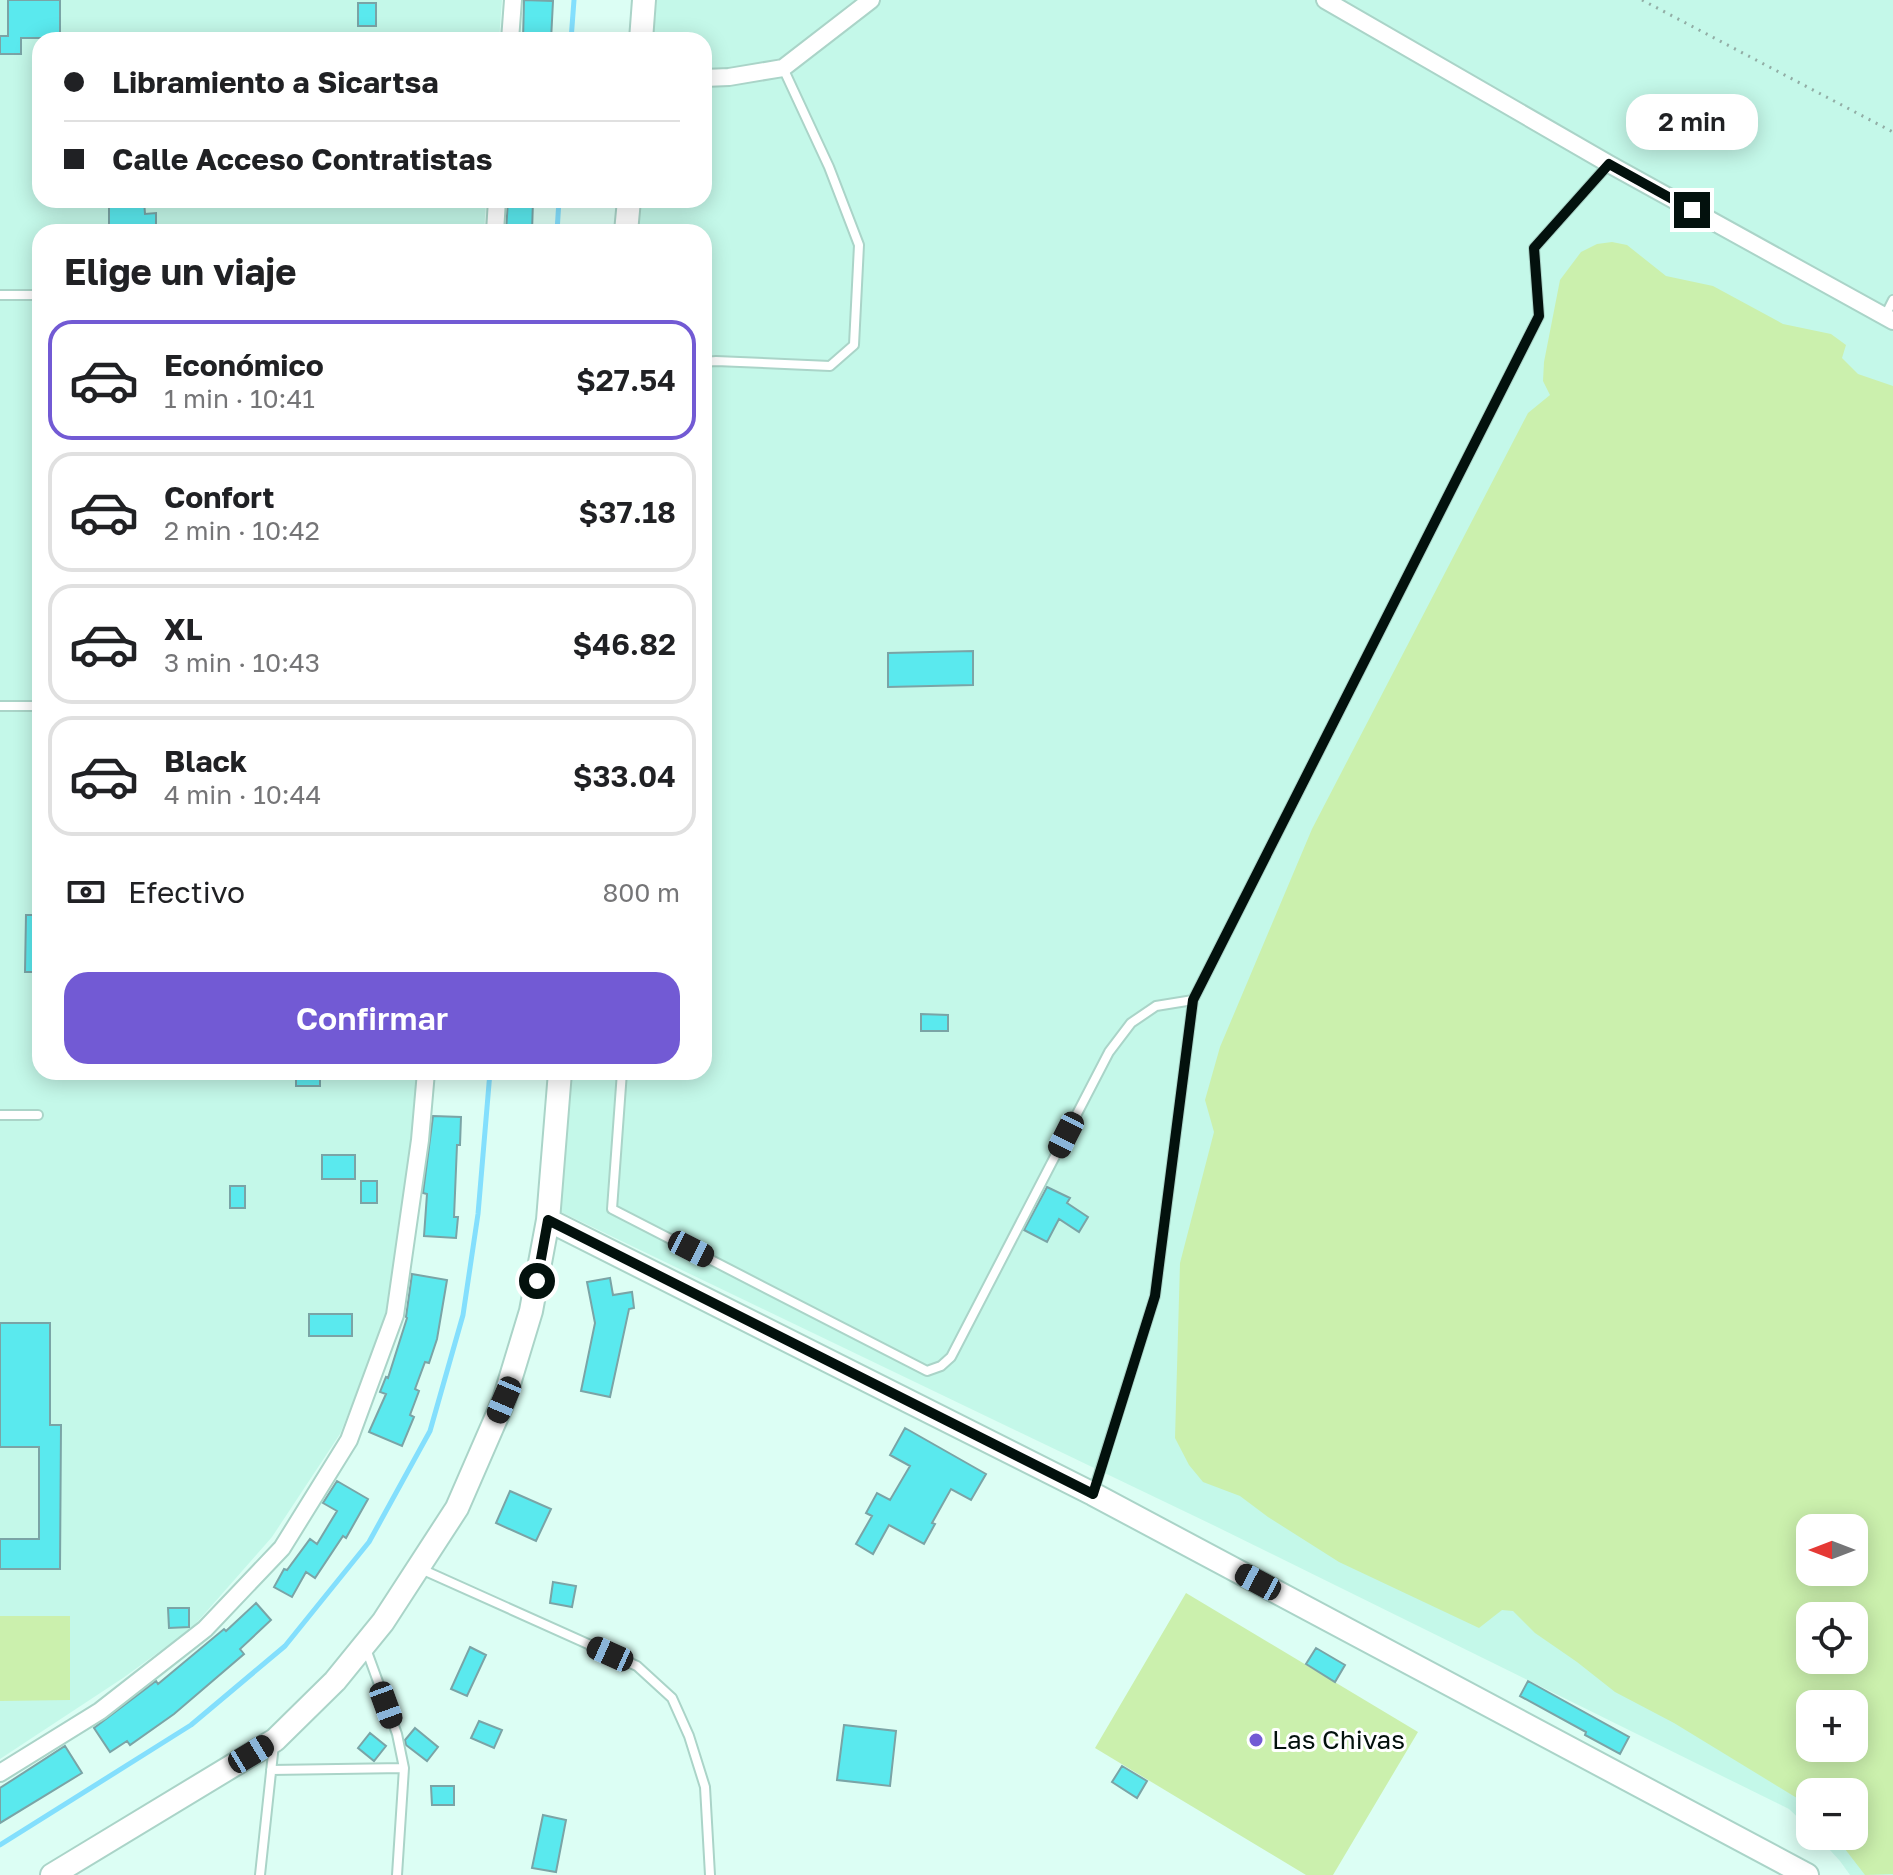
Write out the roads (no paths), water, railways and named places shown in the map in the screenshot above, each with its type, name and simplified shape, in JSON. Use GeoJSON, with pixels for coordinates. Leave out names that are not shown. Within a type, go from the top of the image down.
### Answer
{"type":"FeatureCollection","features":[{"type":"Feature","properties":{"kind":"main road"},"geometry":{"type":"LineString","coordinates":[[642,32],[644,0]]}},
{"type":"Feature","properties":{"kind":"main road"},"geometry":{"type":"LineString","coordinates":[[52,1875],[275,1740],[335,1681],[365,1645],[457,1508],[504,1400],[531,1311],[548,1220],[559,1080]]}},
{"type":"Feature","properties":{"kind":"main road"},"geometry":{"type":"LineString","coordinates":[[548,1220],[1093,1494],[1807,1875]]}},
{"type":"Feature","properties":{"kind":"street"},"geometry":{"type":"LineString","coordinates":[[511,32],[513,0]]}},
{"type":"Feature","properties":{"kind":"street"},"geometry":{"type":"LineString","coordinates":[[712,78],[783,68],[871,0]]}},
{"type":"Feature","properties":{"kind":"street"},"geometry":{"type":"LineString","coordinates":[[1325,0],[1609,164],[1889,319]]}},
{"type":"Feature","properties":{"kind":"street"},"geometry":{"type":"LineString","coordinates":[[0,1773],[100,1711],[205,1629],[282,1548],[349,1440],[395,1315],[420,1140],[425,1080]]}},
{"type":"Feature","properties":{"kind":"lane"},"geometry":{"type":"LineString","coordinates":[[712,361],[830,366],[854,345],[859,245],[829,167],[783,68]]}},
{"type":"Feature","properties":{"kind":"lane"},"geometry":{"type":"LineString","coordinates":[[1093,1494],[1155,1296],[1193,1000],[1539,316],[1534,248],[1609,164]]}},
{"type":"Feature","properties":{"kind":"lane"},"geometry":{"type":"LineString","coordinates":[[0,295],[32,295]]}},
{"type":"Feature","properties":{"kind":"lane"},"geometry":{"type":"LineString","coordinates":[[1889,319],[1893,300]]}},
{"type":"Feature","properties":{"kind":"lane"},"geometry":{"type":"LineString","coordinates":[[0,706],[32,706]]}},
{"type":"Feature","properties":{"kind":"lane"},"geometry":{"type":"LineString","coordinates":[[621,1080],[612,1209],[927,1371],[941,1366],[951,1357],[1109,1052],[1131,1023],[1156,1006],[1193,1000]]}},
{"type":"Feature","properties":{"kind":"lane"},"geometry":{"type":"LineString","coordinates":[[0,1115],[38,1115]]}},
{"type":"Feature","properties":{"kind":"lane"},"geometry":{"type":"LineString","coordinates":[[419,1567],[637,1666],[672,1698],[689,1736],[705,1787],[710,1875]]}},
{"type":"Feature","properties":{"kind":"lane"},"geometry":{"type":"LineString","coordinates":[[365,1645],[397,1734],[404,1768],[397,1875]]}},
{"type":"Feature","properties":{"kind":"lane"},"geometry":{"type":"LineString","coordinates":[[260,1875],[275,1740]]}},
{"type":"Feature","properties":{"kind":"lane"},"geometry":{"type":"LineString","coordinates":[[271,1770],[404,1768]]}},
{"type":"Feature","properties":{"kind":"waterway"},"geometry":{"type":"LineString","coordinates":[[572,32],[574,0]]}},
{"type":"Feature","properties":{"kind":"waterway"},"geometry":{"type":"LineString","coordinates":[[558,208],[558,224]]}},
{"type":"Feature","properties":{"kind":"waterway"},"geometry":{"type":"LineString","coordinates":[[0,1845],[191,1725],[285,1646],[369,1542],[430,1431],[463,1315],[478,1214],[489,1080]]}},
{"type":"Feature","properties":{"kind":"place","name":"Las Chivas"},"geometry":{"type":"Point","coordinates":[1256,1740]}}]}
